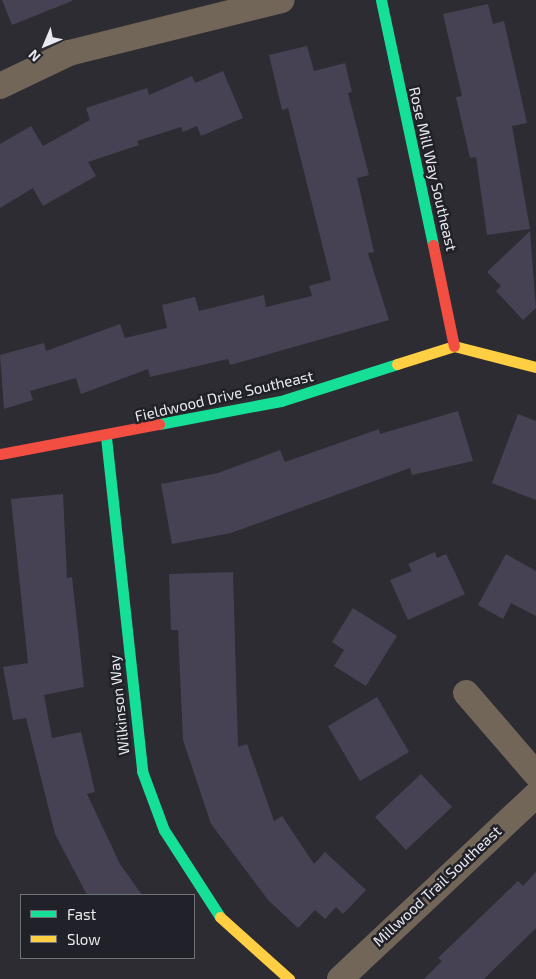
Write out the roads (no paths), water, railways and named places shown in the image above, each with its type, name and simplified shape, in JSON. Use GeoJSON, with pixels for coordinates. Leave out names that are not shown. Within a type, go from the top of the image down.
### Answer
{"type":"FeatureCollection","features":[{"type":"Feature","properties":{"kind":"street"},"geometry":{"type":"LineString","coordinates":[[0,86],[69,54],[282,0]]}},
{"type":"Feature","properties":{"kind":"street","name":"Rose Mill Way Southeast"},"geometry":{"type":"LineString","coordinates":[[381,0],[454,346]]}},
{"type":"Feature","properties":{"kind":"street"},"geometry":{"type":"LineString","coordinates":[[454,346],[536,367]]}},
{"type":"Feature","properties":{"kind":"street","name":"Fieldwood Drive Southeast"},"geometry":{"type":"LineString","coordinates":[[0,454],[106,437],[281,402],[454,346]]}},
{"type":"Feature","properties":{"kind":"street","name":"Wilkinson Way"},"geometry":{"type":"LineString","coordinates":[[106,437],[142,771],[164,830],[217,914],[289,979]]}},
{"type":"Feature","properties":{"kind":"street"},"geometry":{"type":"LineString","coordinates":[[466,693],[536,774]]}},
{"type":"Feature","properties":{"kind":"street","name":"Millwood Trail Southeast"},"geometry":{"type":"LineString","coordinates":[[340,979],[536,795]]}}]}
